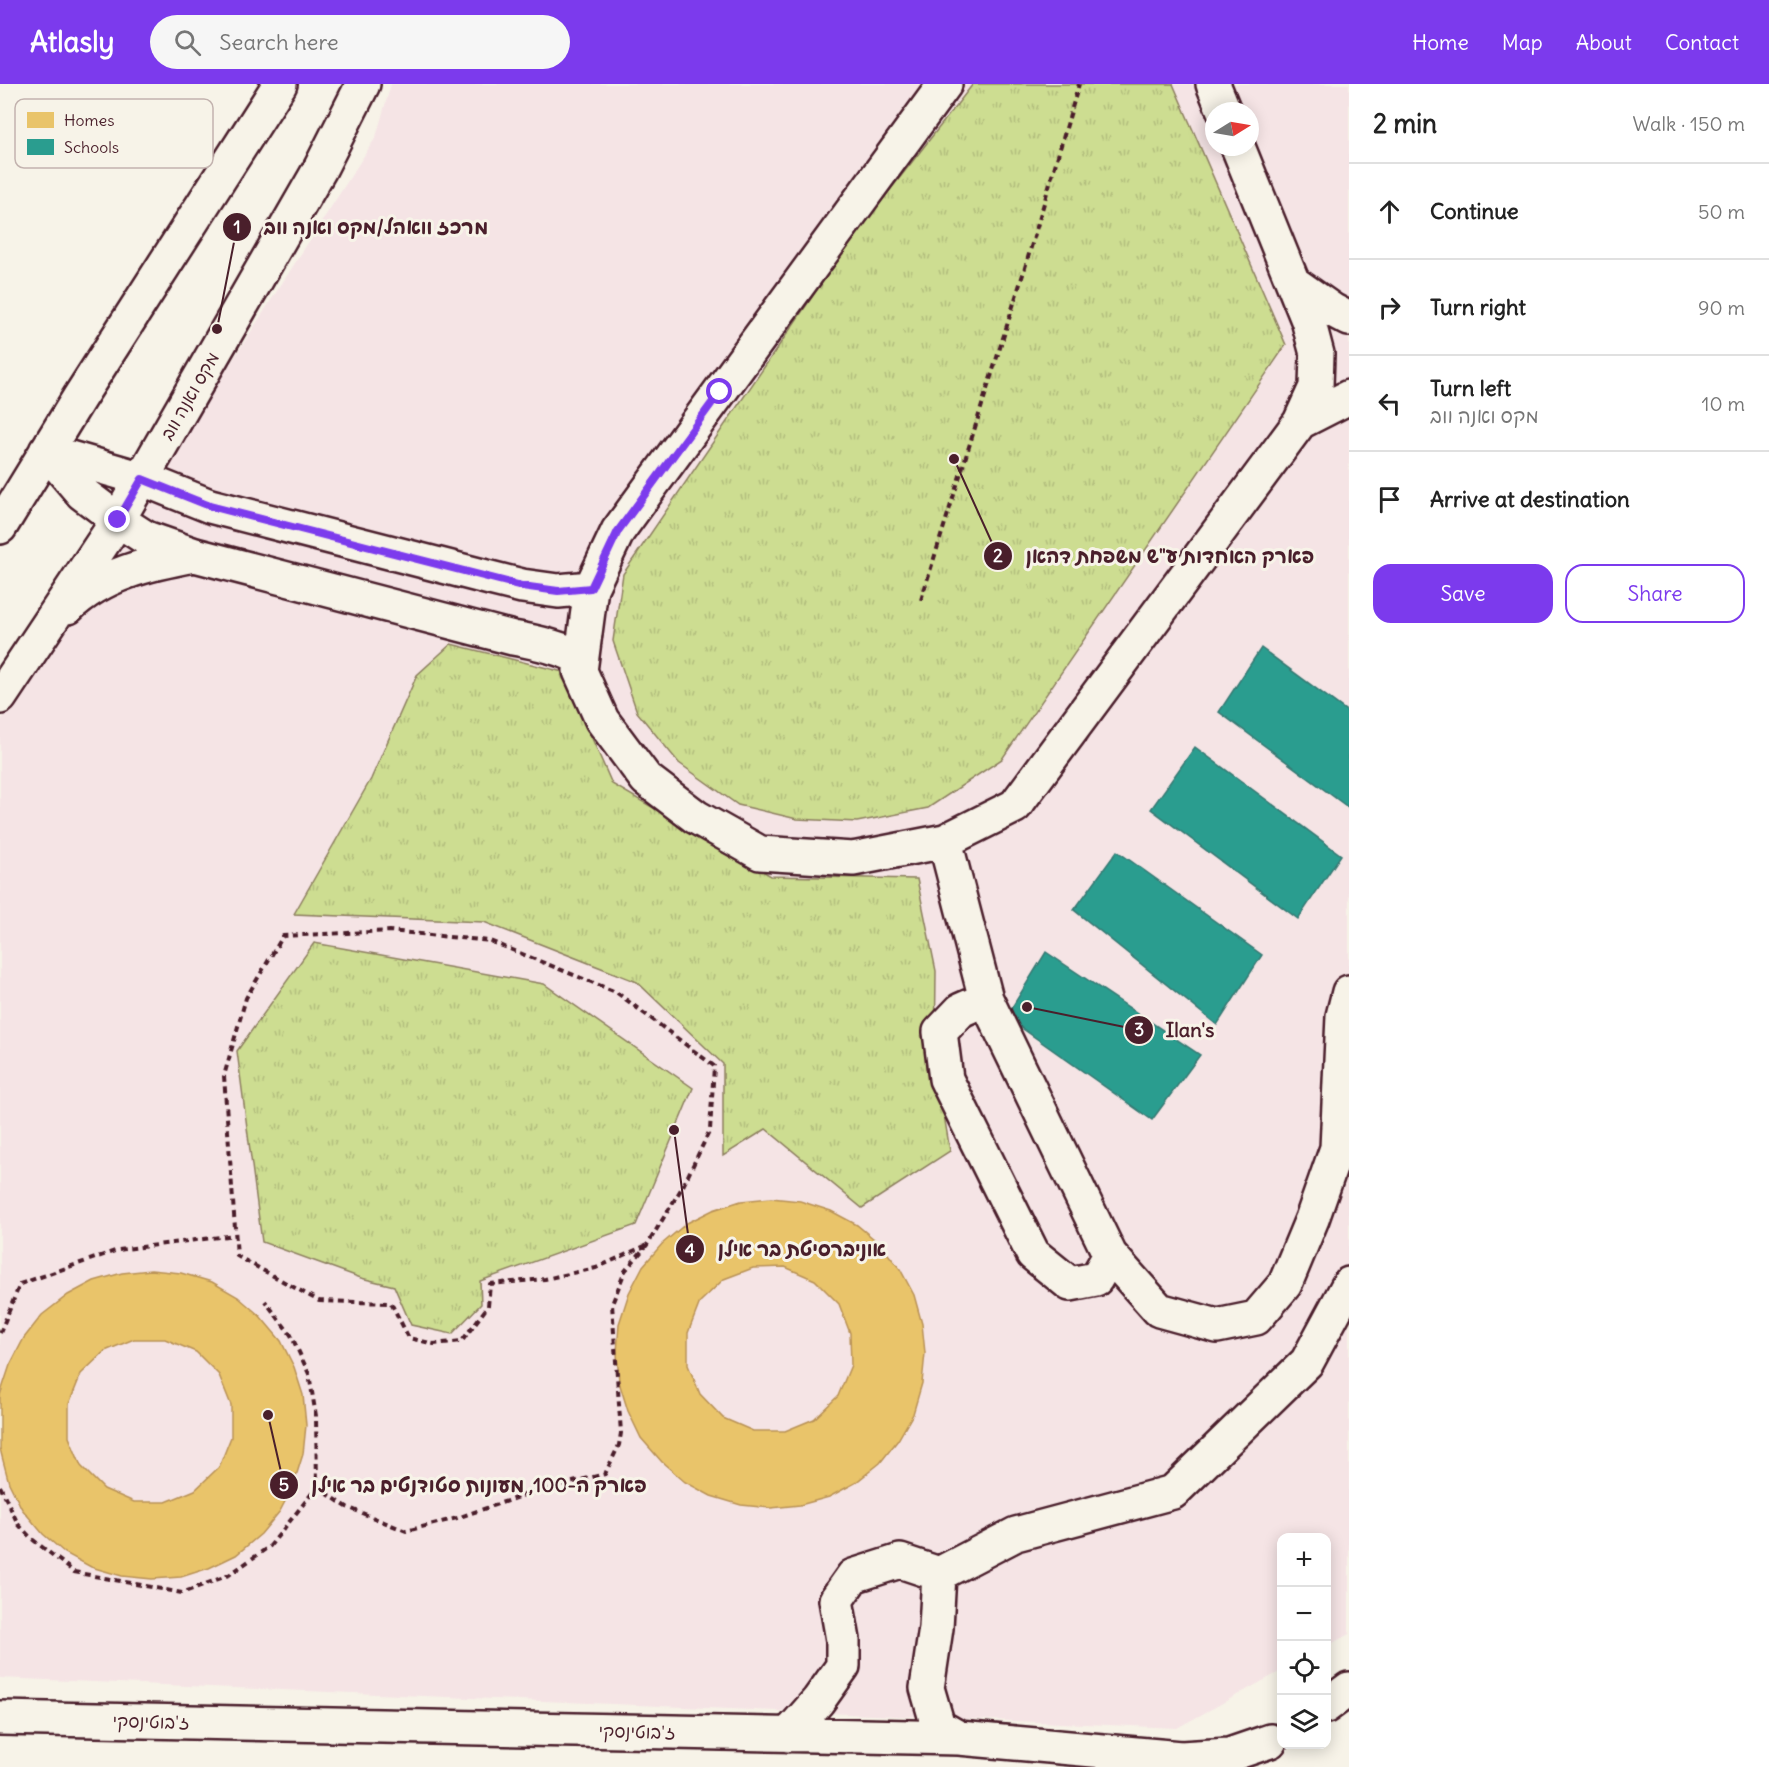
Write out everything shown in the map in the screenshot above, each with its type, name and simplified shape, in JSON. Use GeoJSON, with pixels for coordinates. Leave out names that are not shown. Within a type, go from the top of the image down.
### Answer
{"type":"FeatureCollection","features":[{"type":"Feature","properties":{"kind":"street"},"geometry":{"type":"LineString","coordinates":[[0,527],[280,84]]}},
{"type":"Feature","properties":{"kind":"street","name":"מקס ואנה ווב"},"geometry":{"type":"LineString","coordinates":[[0,697],[118,520],[320,169],[363,84]]}},
{"type":"Feature","properties":{"kind":"street"},"geometry":{"type":"LineString","coordinates":[[945,84],[618,531],[591,588],[580,671],[602,720],[646,779],[696,817],[760,853],[853,859],[945,841],[1015,806],[1299,422],[1316,387],[1317,354],[1295,284],[1242,156]]}},
{"type":"Feature","properties":{"kind":"street"},"geometry":{"type":"LineString","coordinates":[[1212,84],[1220,102]]}},
{"type":"Feature","properties":{"kind":"street"},"geometry":{"type":"LineString","coordinates":[[1295,284],[1349,319]]}},
{"type":"Feature","properties":{"kind":"street"},"geometry":{"type":"LineString","coordinates":[[1299,422],[1349,397]]}},
{"type":"Feature","properties":{"kind":"street"},"geometry":{"type":"LineString","coordinates":[[46,451],[142,479],[210,506],[522,586],[558,591],[591,588]]}},
{"type":"Feature","properties":{"kind":"street"},"geometry":{"type":"LineString","coordinates":[[46,451],[82,493],[118,520],[146,537],[195,555],[513,638],[547,644],[581,658]]}},
{"type":"Feature","properties":{"kind":"street"},"geometry":{"type":"LineString","coordinates":[[46,628],[76,600],[100,584],[140,567],[195,555]]}},
{"type":"Feature","properties":{"kind":"street"},"geometry":{"type":"LineString","coordinates":[[945,841],[986,999],[1110,1255],[1159,1310],[1217,1326],[1256,1318],[1285,1284],[1312,1220],[1337,1148],[1343,1016],[1349,992]]}},
{"type":"Feature","properties":{"kind":"street"},"geometry":{"type":"LineString","coordinates":[[986,999],[961,1010],[940,1032],[946,1079],[1033,1254],[1070,1284],[1096,1279],[1110,1255]]}},
{"type":"Feature","properties":{"kind":"street"},"geometry":{"type":"LineString","coordinates":[[788,1735],[818,1701],[843,1666],[843,1640],[836,1600],[853,1576],[900,1561],[939,1574],[1016,1534],[1173,1492],[1307,1362],[1349,1284]]}},
{"type":"Feature","properties":{"kind":"street"},"geometry":{"type":"LineString","coordinates":[[939,1574],[936,1628],[927,1688],[938,1726],[959,1738]]}},
{"type":"Feature","properties":{"kind":"street"},"geometry":{"type":"LineString","coordinates":[[1331,1702],[1349,1689]]}},
{"type":"Feature","properties":{"kind":"street","name":"ז'בוטינסקי"},"geometry":{"type":"LineString","coordinates":[[0,1718],[959,1738],[1181,1758],[1229,1755],[1276,1737]]}},
{"type":"Feature","properties":{"kind":"street"},"geometry":{"type":"LineString","coordinates":[[1331,1718],[1349,1720]]}},
{"type":"Feature","properties":{"kind":"street"},"geometry":{"type":"LineString","coordinates":[[1250,1767],[1256,1756],[1276,1737]]}},
{"type":"Feature","properties":{"kind":"path"},"geometry":{"type":"LineString","coordinates":[[921,600],[1021,282],[1079,84]]}},
{"type":"Feature","properties":{"kind":"path"},"geometry":{"type":"LineString","coordinates":[[317,1487],[347,1507],[406,1531],[457,1518],[533,1492],[605,1474],[619,1445],[621,1433],[612,1304],[625,1271],[647,1245],[683,1186],[710,1130],[714,1066],[616,992],[490,941],[390,931],[283,936],[246,998],[224,1076],[237,1256],[319,1301],[391,1303],[409,1338],[434,1344],[462,1341],[488,1306],[490,1284],[545,1279],[596,1268],[647,1245]]}},
{"type":"Feature","properties":{"kind":"path"},"geometry":{"type":"LineString","coordinates":[[0,1333],[20,1284],[118,1250],[236,1235]]}},
{"type":"Feature","properties":{"kind":"path"},"geometry":{"type":"LineString","coordinates":[[0,1486],[18,1524],[32,1539],[74,1572],[182,1593],[229,1575],[270,1546],[317,1487],[316,1416],[309,1374],[291,1335],[265,1301]]}},
{"type":"Feature","properties":{"kind":"shaded area"},"geometry":{"type":"Polygon","coordinates":[[[391,84],[1349,84],[1349,1634],[1331,1644],[1331,1533],[1277,1533],[1277,1673],[1177,1728],[0,1678],[0,722],[376,137],[391,84]]]}},
{"type":"Feature","properties":{"kind":"green space"},"geometry":{"type":"Polygon","coordinates":[[[973,84],[1173,84],[1286,345],[1002,759],[928,808],[857,822],[797,819],[738,805],[679,763],[637,712],[613,641],[623,574],[851,240],[973,84]]]}},
{"type":"Feature","properties":{"kind":"green space"},"geometry":{"type":"Polygon","coordinates":[[[451,644],[563,672],[612,784],[771,876],[917,879],[936,971],[935,1061],[950,1151],[862,1208],[766,1129],[723,1156],[723,1064],[637,982],[484,922],[294,914],[371,779],[417,675],[451,644]]]}},
{"type":"Feature","properties":{"kind":"green space"},"geometry":{"type":"Polygon","coordinates":[[[314,943],[544,984],[693,1088],[636,1225],[480,1281],[481,1304],[452,1334],[411,1325],[394,1286],[361,1278],[262,1242],[237,1051],[314,943]]]}},
{"type":"Feature","properties":{"kind":"building: Homes"},"geometry":{"type":"Polygon","coordinates":[[[771,1198],[800,1201],[831,1211],[857,1225],[880,1244],[900,1269],[914,1295],[922,1324],[925,1353],[922,1383],[913,1414],[898,1440],[880,1463],[855,1483],[829,1497],[800,1505],[771,1508],[741,1505],[711,1496],[685,1482],[662,1462],[641,1438],[628,1411],[619,1382],[617,1353],[619,1324],[629,1293],[643,1266],[662,1244],[687,1223],[713,1210],[741,1201],[771,1198]],[[785,1267],[753,1268],[724,1279],[700,1302],[688,1333],[688,1365],[700,1394],[723,1418],[753,1431],[785,1431],[814,1419],[838,1396],[851,1365],[850,1333],[839,1304],[815,1280],[785,1267]]]}},
{"type":"Feature","properties":{"kind":"building: Homes"},"geometry":{"type":"Polygon","coordinates":[[[151,1270],[181,1273],[212,1282],[238,1297],[260,1316],[281,1341],[294,1367],[303,1395],[306,1425],[303,1454],[293,1486],[280,1511],[261,1534],[236,1555],[209,1568],[181,1577],[152,1579],[122,1576],[91,1567],[65,1553],[43,1534],[22,1509],[9,1483],[0,1449],[0,1395],[10,1365],[24,1338],[42,1315],[68,1295],[94,1281],[122,1273],[151,1270]],[[134,1339],[105,1351],[81,1374],[69,1404],[69,1437],[81,1466],[104,1489],[134,1502],[166,1502],[195,1490],[219,1467],[231,1437],[231,1405],[219,1375],[196,1352],[165,1339],[134,1339]]]}},
{"type":"Feature","properties":{"kind":"building: Schools"},"geometry":{"type":"Polygon","coordinates":[[[1261,648],[1349,713],[1349,808],[1219,712],[1261,648]]]}},
{"type":"Feature","properties":{"kind":"building: Schools"},"geometry":{"type":"Polygon","coordinates":[[[1195,747],[1341,855],[1298,919],[1151,809],[1195,747]]]}},
{"type":"Feature","properties":{"kind":"building: Schools"},"geometry":{"type":"Polygon","coordinates":[[[1117,851],[1262,955],[1217,1025],[1074,910],[1117,851]]]}},
{"type":"Feature","properties":{"kind":"building: Schools"},"geometry":{"type":"Polygon","coordinates":[[[1046,952],[1200,1055],[1152,1120],[1006,1017],[1046,952]]]}},
{"type":"Feature","properties":{"kind":"place","name":"מרכז וואהל/מקס ואנה ווב"},"geometry":{"type":"Point","coordinates":[217,329]}},
{"type":"Feature","properties":{"kind":"place","name":"פארק האחדות ע\"ש משפחת דהאן"},"geometry":{"type":"Point","coordinates":[954,459]}},
{"type":"Feature","properties":{"kind":"place","name":"Ilan's"},"geometry":{"type":"Point","coordinates":[1027,1007]}},
{"type":"Feature","properties":{"kind":"place","name":"אוניברסיטת בר אילן"},"geometry":{"type":"Point","coordinates":[674,1130]}},
{"type":"Feature","properties":{"kind":"place","name":"פארק ה-100, מעונות סטודנטים בר אילן"},"geometry":{"type":"Point","coordinates":[268,1415]}},
{"type":"Feature","properties":{"kind":"route"},"geometry":{"type":"LineString","coordinates":[[118,520],[142,479],[210,506],[522,586],[558,591],[591,588],[618,531],[720,392]]}}]}
